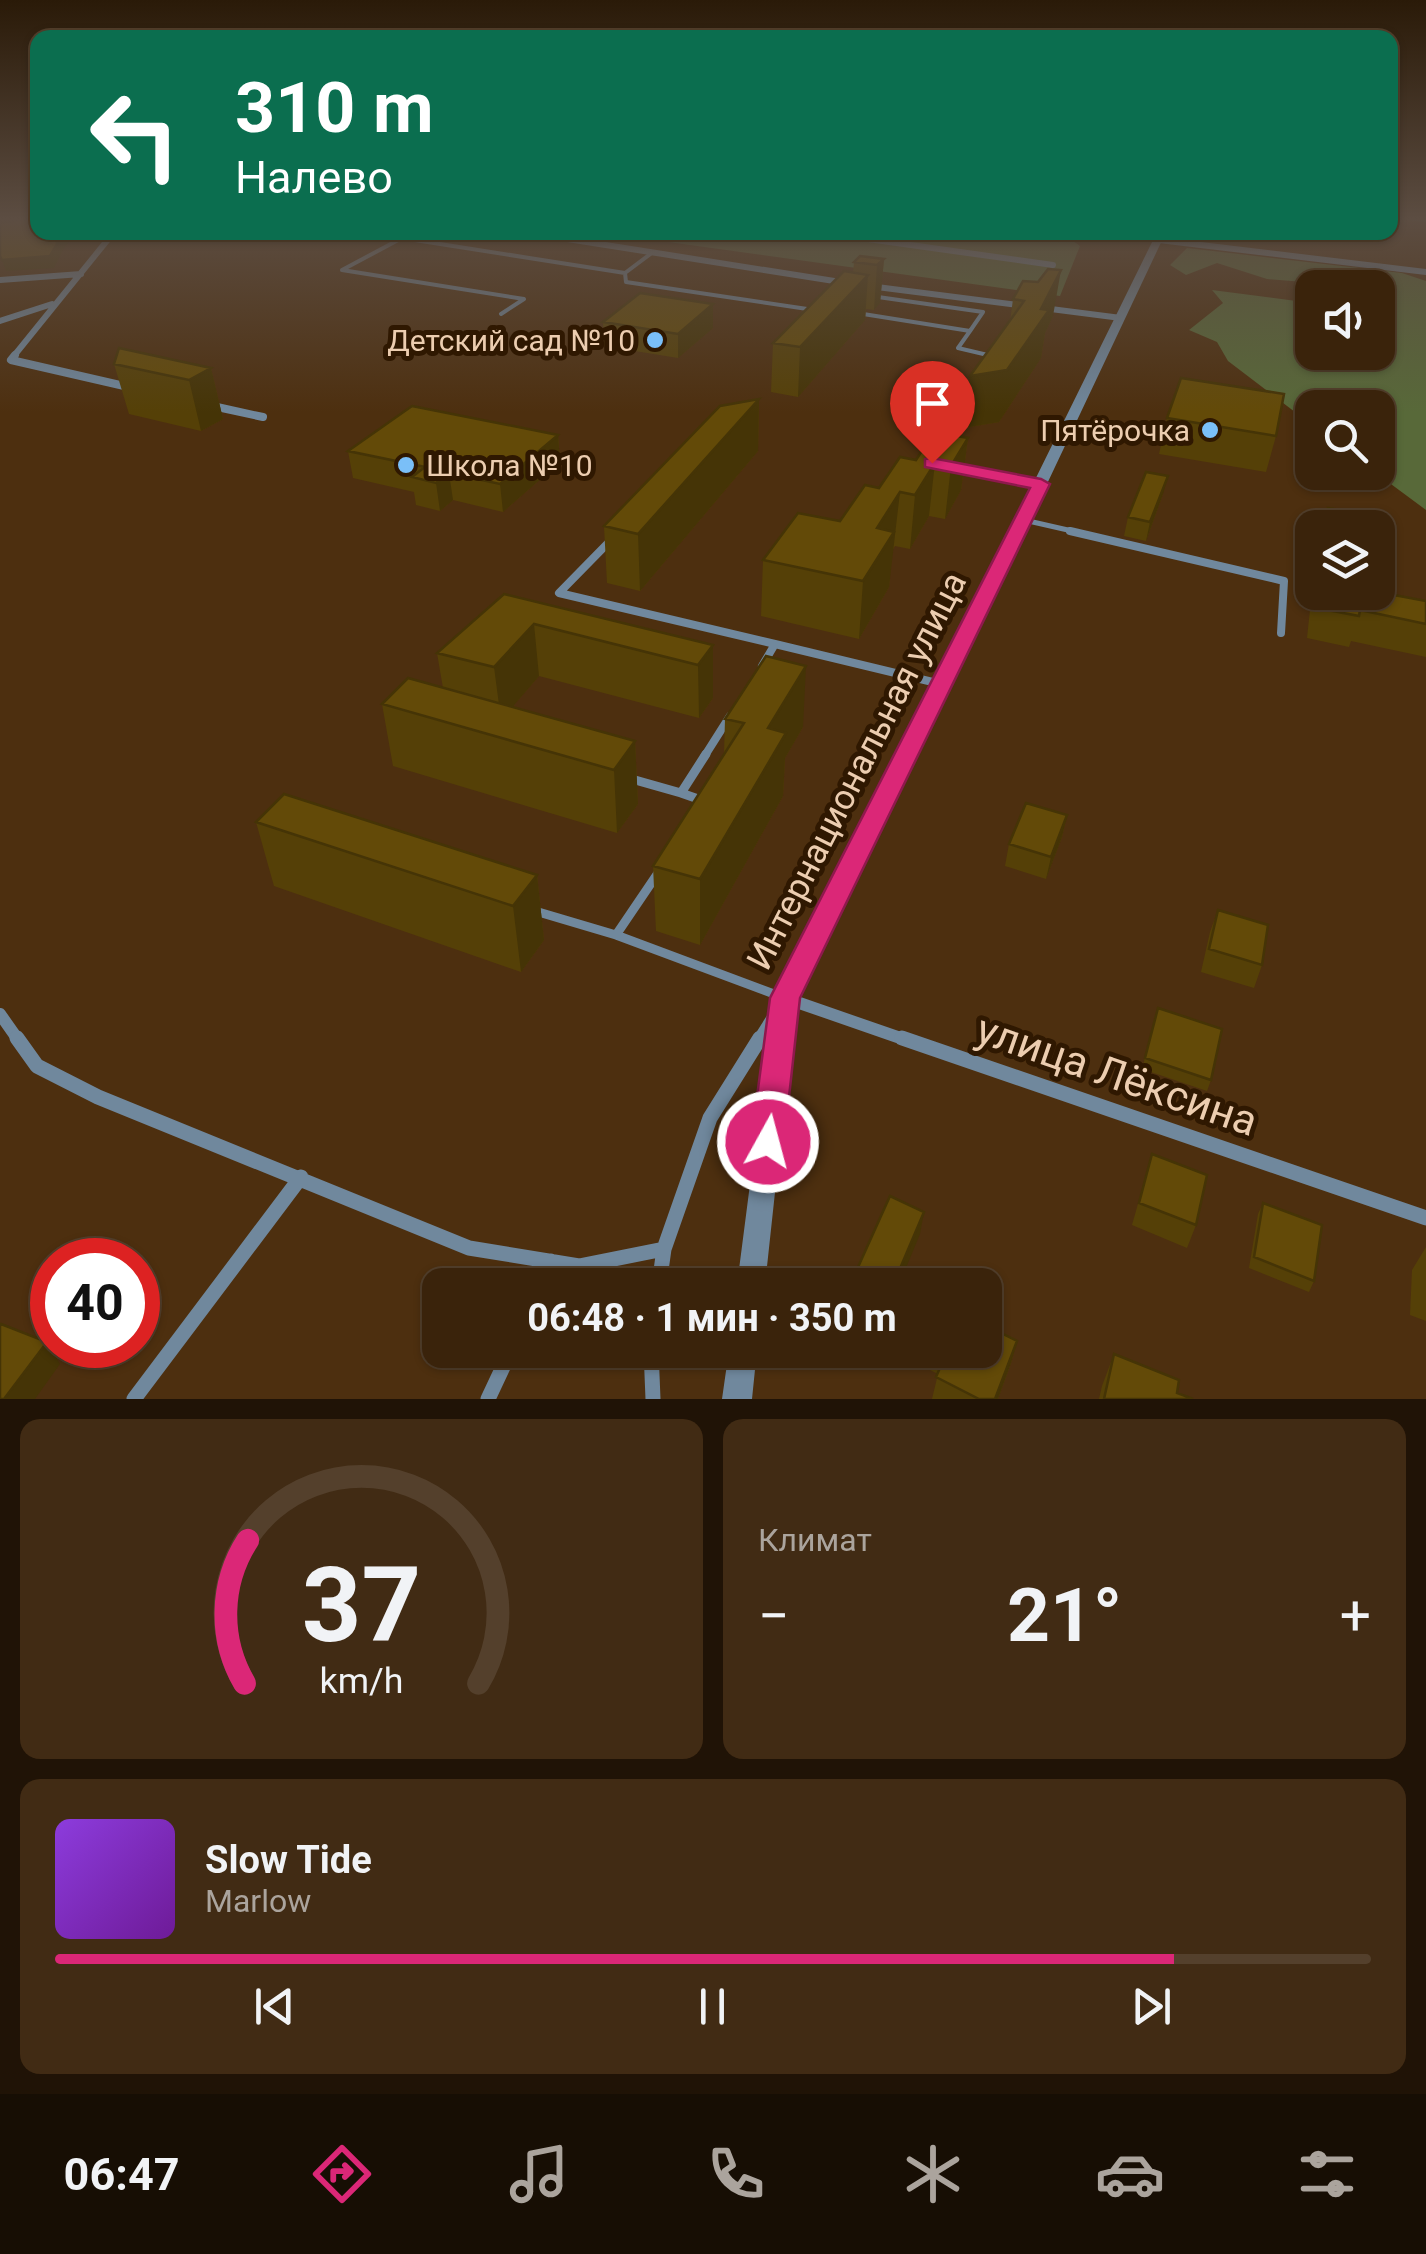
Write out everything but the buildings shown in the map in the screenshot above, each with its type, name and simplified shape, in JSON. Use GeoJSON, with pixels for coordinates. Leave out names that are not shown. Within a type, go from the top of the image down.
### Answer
{"type":"FeatureCollection","features":[{"type":"Feature","properties":{"kind":"street"},"geometry":{"type":"LineString","coordinates":[[73,282],[11,360],[146,391]]}},
{"type":"Feature","properties":{"kind":"street"},"geometry":{"type":"LineString","coordinates":[[843,282],[1121,318]]}},
{"type":"Feature","properties":{"kind":"street","name":"Интернациональная улица"},"geometry":{"type":"LineString","coordinates":[[752,1268],[785,998],[1138,282]]}},
{"type":"Feature","properties":{"kind":"street"},"geometry":{"type":"LineString","coordinates":[[0,320],[53,304]]}},
{"type":"Feature","properties":{"kind":"street"},"geometry":{"type":"LineString","coordinates":[[205,404],[263,417]]}},
{"type":"Feature","properties":{"kind":"street"},"geometry":{"type":"LineString","coordinates":[[661,1268],[664,1249],[710,1118],[785,998]]}},
{"type":"Feature","properties":{"kind":"street","name":"улица Лёксина"},"geometry":{"type":"LineString","coordinates":[[785,998],[1426,1218]]}},
{"type":"Feature","properties":{"kind":"street"},"geometry":{"type":"LineString","coordinates":[[0,1014],[37,1066],[98,1098],[469,1248],[579,1266],[639,1258],[664,1249]]}},
{"type":"Feature","properties":{"kind":"street"},"geometry":{"type":"LineString","coordinates":[[134,1399],[301,1177]]}},
{"type":"Feature","properties":{"kind":"street"},"geometry":{"type":"LineString","coordinates":[[548,1268],[551,1261]]}},
{"type":"Feature","properties":{"kind":"street"},"geometry":{"type":"LineString","coordinates":[[488,1399],[503,1368]]}},
{"type":"Feature","properties":{"kind":"street"},"geometry":{"type":"LineString","coordinates":[[652,1368],[653,1399]]}},
{"type":"Feature","properties":{"kind":"street"},"geometry":{"type":"LineString","coordinates":[[737,1399],[741,1368]]}},
{"type":"Feature","properties":{"kind":"lane"},"geometry":{"type":"LineString","coordinates":[[419,282],[524,299],[501,314]]}},
{"type":"Feature","properties":{"kind":"lane"},"geometry":{"type":"LineString","coordinates":[[628,282],[814,311],[818,307]]}},
{"type":"Feature","properties":{"kind":"lane"},"geometry":{"type":"LineString","coordinates":[[841,282],[834,290],[852,293]]}},
{"type":"Feature","properties":{"kind":"lane"},"geometry":{"type":"LineString","coordinates":[[871,296],[983,312],[958,348],[998,357],[989,370]]}},
{"type":"Feature","properties":{"kind":"lane"},"geometry":{"type":"LineString","coordinates":[[856,313],[970,331]]}},
{"type":"Feature","properties":{"kind":"lane"},"geometry":{"type":"LineString","coordinates":[[962,406],[980,382]]}},
{"type":"Feature","properties":{"kind":"lane"},"geometry":{"type":"LineString","coordinates":[[946,464],[1041,484]]}},
{"type":"Feature","properties":{"kind":"lane"},"geometry":{"type":"LineString","coordinates":[[1024,520],[1284,581],[1282,633]]}},
{"type":"Feature","properties":{"kind":"lane"},"geometry":{"type":"LineString","coordinates":[[612,538],[559,593],[943,684]]}},
{"type":"Feature","properties":{"kind":"lane"},"geometry":{"type":"LineString","coordinates":[[754,678],[775,644]]}},
{"type":"Feature","properties":{"kind":"lane"},"geometry":{"type":"LineString","coordinates":[[681,793],[733,710]]}},
{"type":"Feature","properties":{"kind":"lane"},"geometry":{"type":"LineString","coordinates":[[626,777],[707,802],[697,817]]}},
{"type":"Feature","properties":{"kind":"lane"},"geometry":{"type":"LineString","coordinates":[[616,935],[666,862]]}},
{"type":"Feature","properties":{"kind":"lane"},"geometry":{"type":"LineString","coordinates":[[524,908],[616,935],[785,998]]}},
{"type":"Feature","properties":{"kind":"green space"},"geometry":{"type":"Polygon","coordinates":[[[961,282],[1065,282],[1060,296],[961,282]]]}},
{"type":"Feature","properties":{"kind":"green space"},"geometry":{"type":"Polygon","coordinates":[[[1395,282],[1426,282],[1426,510],[1395,487],[1395,390],[1295,390],[1295,412],[1228,361],[1217,342],[1189,330],[1223,303],[1212,290],[1295,301],[1295,370],[1395,370],[1395,282]]]}},
{"type":"Feature","properties":{"kind":"place","name":"Детский сад №10"},"geometry":{"type":"Point","coordinates":[655,340]}},
{"type":"Feature","properties":{"kind":"place","name":"Пятёрочка"},"geometry":{"type":"Point","coordinates":[1210,430]}},
{"type":"Feature","properties":{"kind":"place","name":"Школа №10"},"geometry":{"type":"Point","coordinates":[406,465]}},
{"type":"Feature","properties":{"kind":"route"},"geometry":{"type":"LineString","coordinates":[[768,1142],[785,998],[1041,484],[932,463]]}}]}
